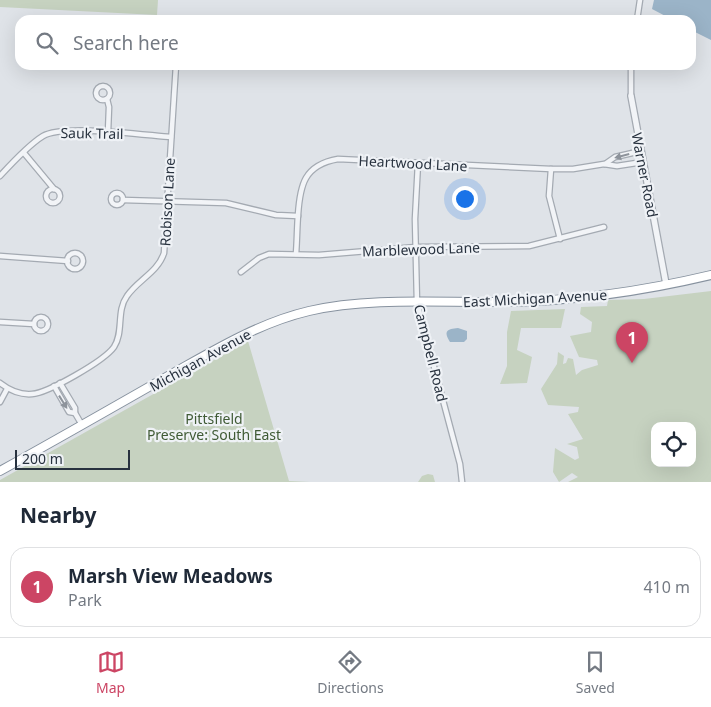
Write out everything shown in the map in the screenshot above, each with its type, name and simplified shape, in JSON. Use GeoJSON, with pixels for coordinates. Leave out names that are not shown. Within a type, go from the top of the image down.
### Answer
{"type":"FeatureCollection","features":[{"type":"Feature","properties":{"kind":"highway","name":"East Michigan Avenue"},"geometry":{"type":"LineString","coordinates":[[417,303],[553,300],[615,293],[711,275]]}},
{"type":"Feature","properties":{"kind":"highway","name":"Michigan Avenue"},"geometry":{"type":"LineString","coordinates":[[0,471],[243,335],[273,322],[308,311],[336,306],[374,303],[417,303]]}},
{"type":"Feature","properties":{"kind":"street"},"geometry":{"type":"LineString","coordinates":[[638,15],[640,0]]}},
{"type":"Feature","properties":{"kind":"street","name":"Robison Lane"},"geometry":{"type":"LineString","coordinates":[[60,383],[103,358],[114,347],[117,340],[122,306],[127,296],[159,264],[162,258],[165,246],[170,137],[176,70]]}},
{"type":"Feature","properties":{"kind":"street","name":"Warner Road"},"geometry":{"type":"LineString","coordinates":[[631,70],[631,96],[666,284]]}},
{"type":"Feature","properties":{"kind":"street"},"geometry":{"type":"LineString","coordinates":[[106,99],[110,107],[108,132]]}},
{"type":"Feature","properties":{"kind":"street","name":"Sauk Trail"},"geometry":{"type":"LineString","coordinates":[[0,176],[42,137],[52,133],[108,132],[170,137]]}},
{"type":"Feature","properties":{"kind":"street","name":"Heartwood Lane"},"geometry":{"type":"LineString","coordinates":[[604,164],[614,157],[641,151]]}},
{"type":"Feature","properties":{"kind":"street"},"geometry":{"type":"LineString","coordinates":[[24,153],[54,188]]}},
{"type":"Feature","properties":{"kind":"street","name":"Heartwood Lane"},"geometry":{"type":"LineString","coordinates":[[296,254],[299,193],[302,183],[308,173],[326,161],[338,159],[551,169],[573,169],[604,164],[617,166],[643,162]]}},
{"type":"Feature","properties":{"kind":"street","name":"Campbell Road"},"geometry":{"type":"LineString","coordinates":[[418,163],[417,303],[457,454],[462,482]]}},
{"type":"Feature","properties":{"kind":"street"},"geometry":{"type":"LineString","coordinates":[[551,169],[549,196],[560,239]]}},
{"type":"Feature","properties":{"kind":"street"},"geometry":{"type":"LineString","coordinates":[[123,200],[226,203],[276,215],[298,216]]}},
{"type":"Feature","properties":{"kind":"street","name":"Marblewood Lane"},"geometry":{"type":"LineString","coordinates":[[241,272],[259,258],[269,254],[328,255],[416,247],[529,246],[604,227]]}},
{"type":"Feature","properties":{"kind":"street"},"geometry":{"type":"LineString","coordinates":[[0,256],[68,260]]}},
{"type":"Feature","properties":{"kind":"street"},"geometry":{"type":"LineString","coordinates":[[0,322],[34,324]]}},
{"type":"Feature","properties":{"kind":"street"},"geometry":{"type":"LineString","coordinates":[[0,383],[7,389],[15,392],[31,394],[39,393],[60,383],[75,408],[75,413],[82,425]]}},
{"type":"Feature","properties":{"kind":"street"},"geometry":{"type":"LineString","coordinates":[[54,386],[69,412],[75,413]]}},
{"type":"Feature","properties":{"kind":"street"},"geometry":{"type":"LineString","coordinates":[[0,402],[7,389]]}},
{"type":"Feature","properties":{"kind":"green space"},"geometry":{"type":"Polygon","coordinates":[[[0,0],[158,0],[157,15],[0,7],[0,0]]]}},
{"type":"Feature","properties":{"kind":"green space"},"geometry":{"type":"Polygon","coordinates":[[[711,291],[711,482],[568,482],[578,477],[572,473],[559,482],[553,472],[555,448],[575,460],[579,458],[577,447],[567,444],[583,439],[568,414],[578,412],[579,407],[548,405],[541,389],[557,364],[558,352],[564,356],[563,364],[566,363],[568,358],[573,359],[576,375],[582,370],[598,365],[597,360],[579,357],[570,336],[591,332],[592,322],[580,314],[581,307],[607,306],[608,300],[644,299],[711,291]]]}},
{"type":"Feature","properties":{"kind":"green space"},"geometry":{"type":"Polygon","coordinates":[[[565,309],[561,328],[521,328],[517,350],[532,357],[527,383],[500,384],[507,366],[507,332],[511,311],[565,309]]]}},
{"type":"Feature","properties":{"kind":"green space","name":"Pittsfield Preserve: South East"},"geometry":{"type":"Polygon","coordinates":[[[248,341],[289,481],[310,482],[0,482],[0,480],[248,341]]]}},
{"type":"Feature","properties":{"kind":"green space"},"geometry":{"type":"Polygon","coordinates":[[[433,475],[435,482],[418,482],[422,476],[433,475]]]}},
{"type":"Feature","properties":{"kind":"water"},"geometry":{"type":"Polygon","coordinates":[[[654,0],[711,0],[711,40],[696,32],[696,15],[663,15],[652,9],[654,0]]]}},
{"type":"Feature","properties":{"kind":"water"},"geometry":{"type":"Polygon","coordinates":[[[458,328],[467,331],[467,339],[464,342],[450,342],[447,331],[458,328]]]}},
{"type":"Feature","properties":{"kind":"place","name":"Marsh View Meadows"},"geometry":{"type":"Point","coordinates":[632,363]}}]}
